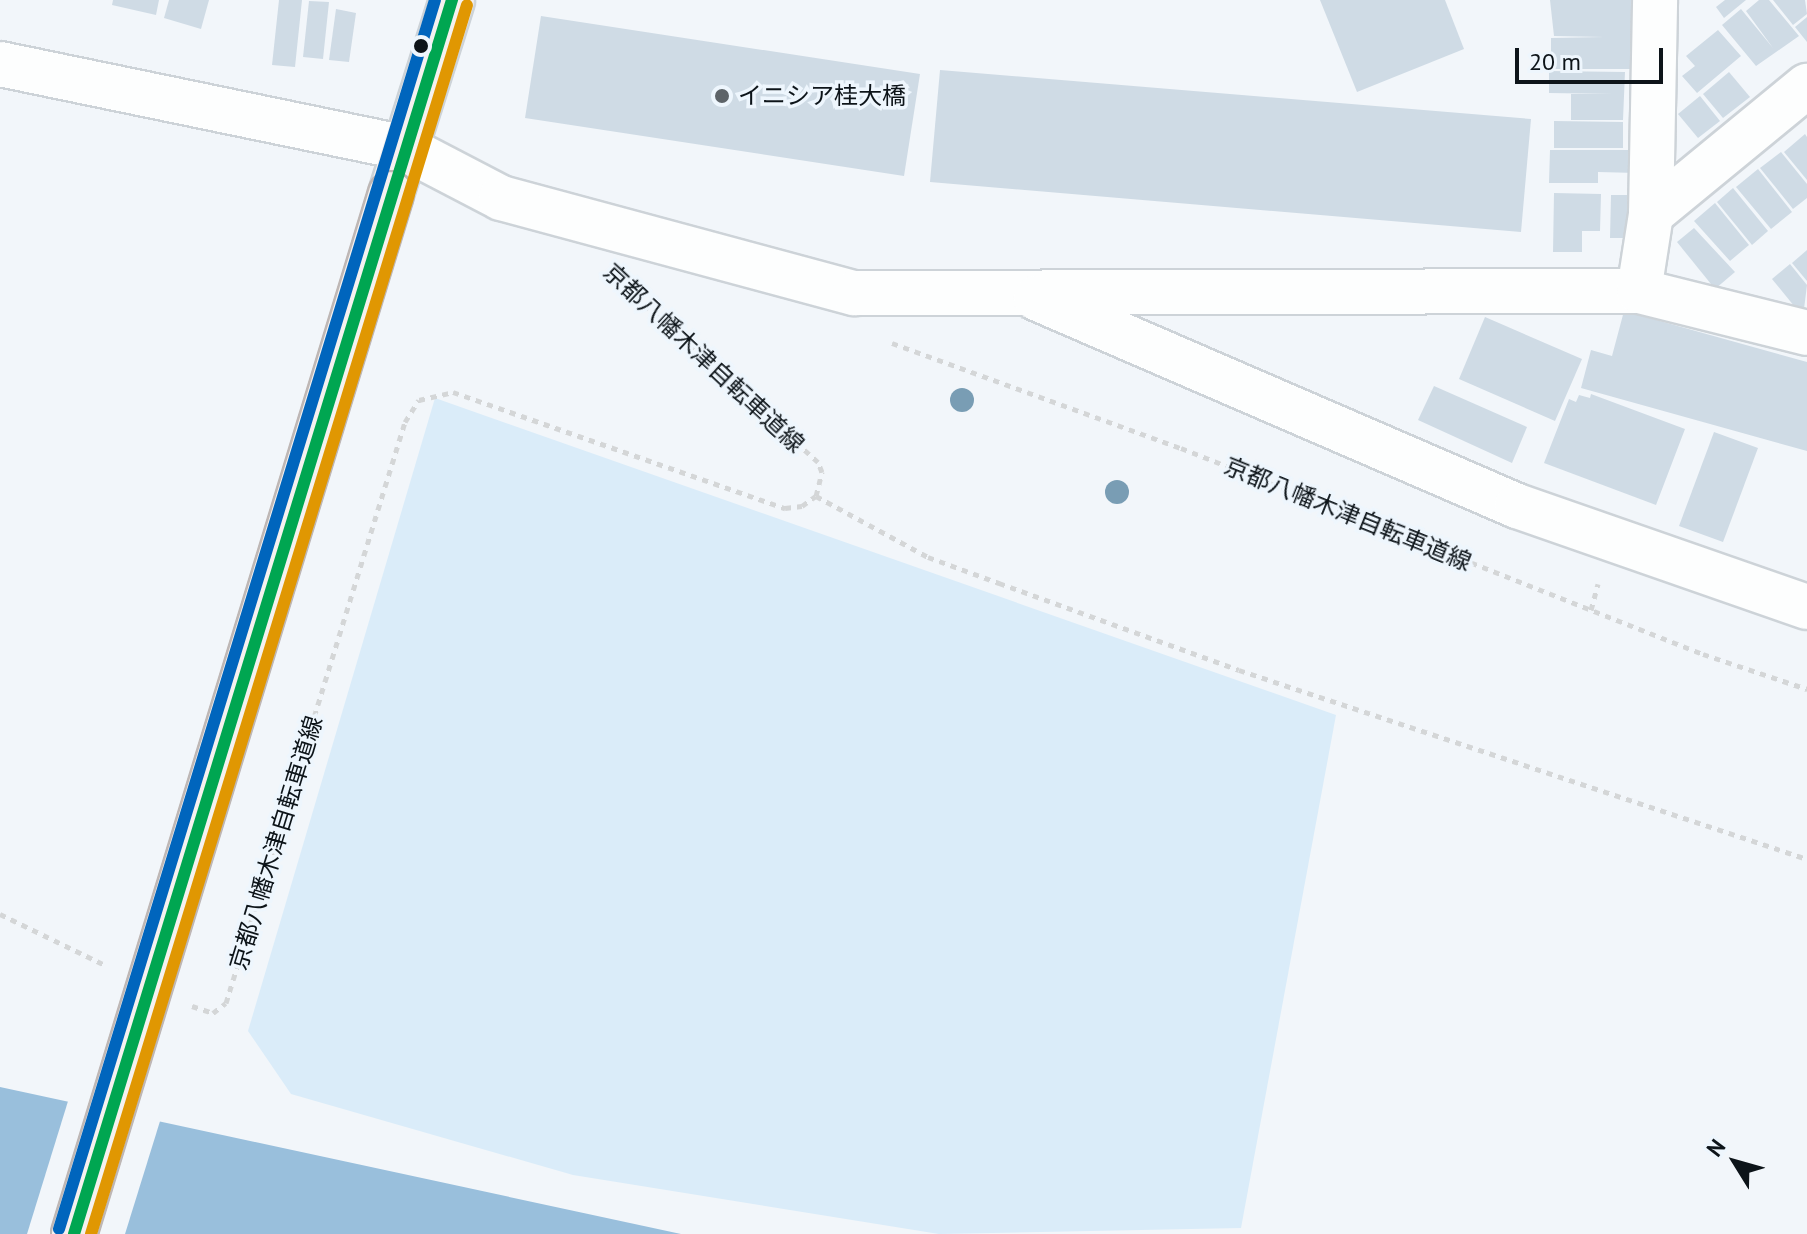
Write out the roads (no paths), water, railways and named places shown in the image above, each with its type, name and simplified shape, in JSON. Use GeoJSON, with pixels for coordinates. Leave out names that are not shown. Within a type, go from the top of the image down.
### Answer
{"type":"FeatureCollection","features":[{"type":"Feature","properties":{"kind":"main road"},"geometry":{"type":"LineString","coordinates":[[74,1234],[452,0]]}},
{"type":"Feature","properties":{"kind":"street"},"geometry":{"type":"LineString","coordinates":[[1639,291],[1651,214],[1655,0]]}},
{"type":"Feature","properties":{"kind":"street"},"geometry":{"type":"LineString","coordinates":[[0,64],[405,148],[501,198],[854,293],[1020,290],[1639,291],[1807,333]]}},
{"type":"Feature","properties":{"kind":"street"},"geometry":{"type":"LineString","coordinates":[[1651,214],[1807,86]]}},
{"type":"Feature","properties":{"kind":"street"},"geometry":{"type":"LineString","coordinates":[[1020,290],[1517,506],[1807,607]]}},
{"type":"Feature","properties":{"kind":"water"},"geometry":{"type":"Polygon","coordinates":[[[0,1087],[681,1234],[0,1234],[0,1087]]]}},
{"type":"Feature","properties":{"kind":"place","name":"イニシア桂大橋"},"geometry":{"type":"Point","coordinates":[722,96]}}]}
